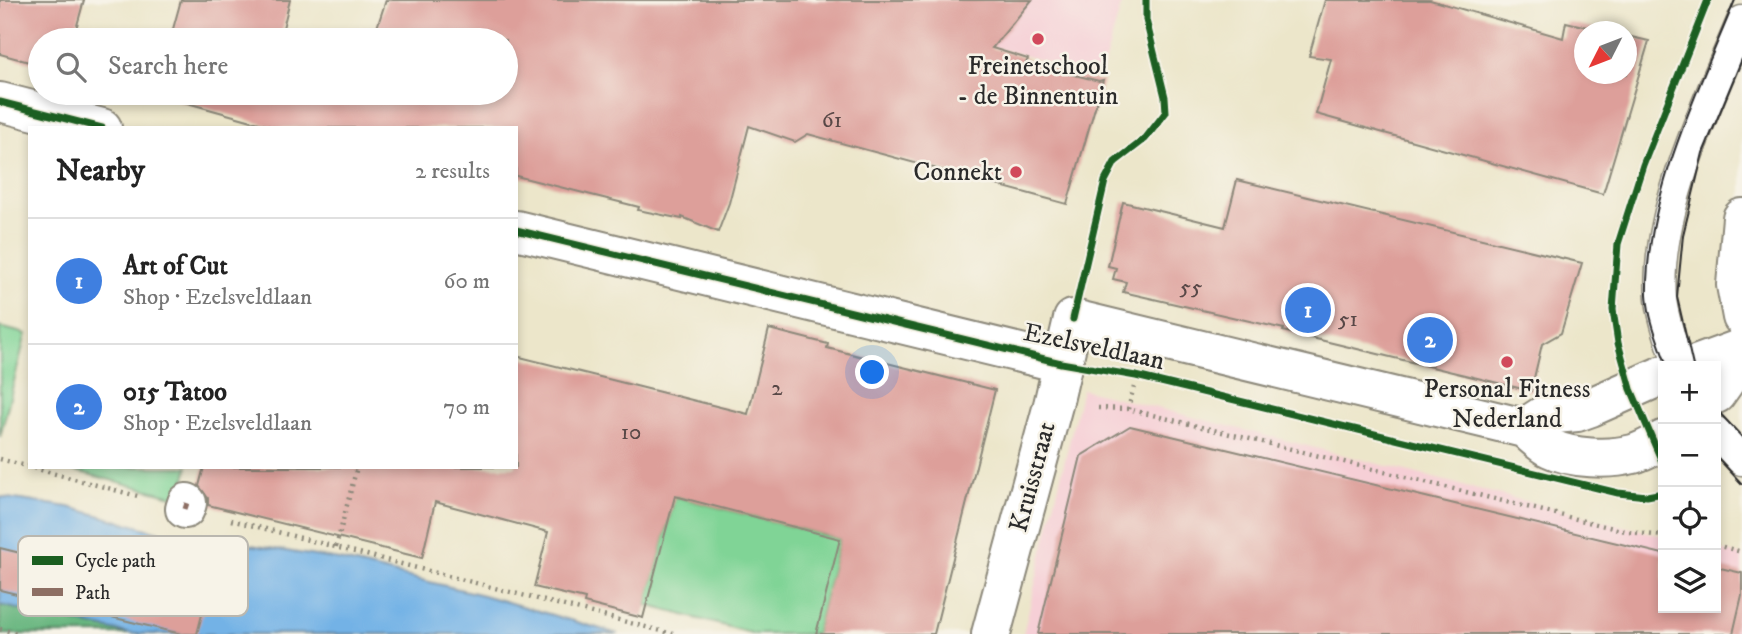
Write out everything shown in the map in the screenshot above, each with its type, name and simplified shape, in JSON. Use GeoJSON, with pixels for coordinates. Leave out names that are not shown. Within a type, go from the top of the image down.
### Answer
{"type":"FeatureCollection","features":[{"type":"Feature","properties":{"kind":"street"},"geometry":{"type":"LineString","coordinates":[[0,103],[94,126]]}},
{"type":"Feature","properties":{"kind":"street"},"geometry":{"type":"LineString","coordinates":[[1742,218],[1736,285],[1742,317]]}},
{"type":"Feature","properties":{"kind":"street","name":"Ezelsveldlaan"},"geometry":{"type":"LineString","coordinates":[[518,230],[1061,363]]}},
{"type":"Feature","properties":{"kind":"street","name":"Ezelsveldlaan"},"geometry":{"type":"LineString","coordinates":[[1073,319],[1524,428],[1549,448],[1597,457],[1633,454],[1658,442]]}},
{"type":"Feature","properties":{"kind":"street","name":"Kruisstraat"},"geometry":{"type":"LineString","coordinates":[[991,634],[1053,405],[1073,319]]}},
{"type":"Feature","properties":{"kind":"street"},"geometry":{"type":"LineString","coordinates":[[1707,361],[1742,348]]}},
{"type":"Feature","properties":{"kind":"street"},"geometry":{"type":"LineString","coordinates":[[1721,387],[1742,357]]}},
{"type":"Feature","properties":{"kind":"street"},"geometry":{"type":"LineString","coordinates":[[1524,428],[1544,415],[1577,412],[1658,377]]}},
{"type":"Feature","properties":{"kind":"lane"},"geometry":{"type":"LineString","coordinates":[[1678,361],[1661,299],[1663,241],[1689,150],[1742,21]]}},
{"type":"Feature","properties":{"kind":"lane"},"geometry":{"type":"LineString","coordinates":[[1721,437],[1742,460]]}},
{"type":"Feature","properties":{"kind":"path"},"geometry":{"type":"LineString","coordinates":[[0,459],[28,466]]}},
{"type":"Feature","properties":{"kind":"path"},"geometry":{"type":"LineString","coordinates":[[40,469],[673,634]]}},
{"type":"Feature","properties":{"kind":"path"},"geometry":{"type":"LineString","coordinates":[[337,545],[356,469]]}},
{"type":"Feature","properties":{"kind":"path"},"geometry":{"type":"LineString","coordinates":[[1721,546],[1742,552]]}},
{"type":"Feature","properties":{"kind":"path"},"geometry":{"type":"LineString","coordinates":[[0,629],[20,634]]}},
{"type":"Feature","properties":{"kind":"shaded area","name":"Freinetschool - de Binnentuin"},"geometry":{"type":"Polygon","coordinates":[[[828,0],[1123,0],[1100,77],[828,0]]]}},
{"type":"Feature","properties":{"kind":"shaded area"},"geometry":{"type":"Polygon","coordinates":[[[1082,389],[1658,535],[1658,613],[1721,613],[1721,550],[1742,556],[1742,634],[1023,634],[1082,389]]]}},
{"type":"Feature","properties":{"kind":"green space"},"geometry":{"type":"Polygon","coordinates":[[[0,327],[26,334],[0,437],[0,327]]]}},
{"type":"Feature","properties":{"kind":"green space"},"geometry":{"type":"Polygon","coordinates":[[[72,469],[187,469],[180,498],[72,469]]]}},
{"type":"Feature","properties":{"kind":"green space"},"geometry":{"type":"Polygon","coordinates":[[[675,496],[840,539],[816,634],[755,634],[646,605],[675,496]]]}},
{"type":"Feature","properties":{"kind":"green space"},"geometry":{"type":"Polygon","coordinates":[[[0,605],[18,609],[18,616],[50,616],[131,634],[0,634],[0,605]]]}},
{"type":"Feature","properties":{"kind":"water"},"geometry":{"type":"Polygon","coordinates":[[[0,497],[69,507],[172,536],[18,536],[18,609],[0,605],[0,497]]]}},
{"type":"Feature","properties":{"kind":"water"},"geometry":{"type":"Polygon","coordinates":[[[248,545],[339,560],[483,595],[618,634],[131,634],[50,616],[248,616],[248,545]]]}},
{"type":"Feature","properties":{"kind":"building"},"geometry":{"type":"Polygon","coordinates":[[[0,0],[84,0],[76,28],[28,28],[28,62],[0,54],[0,0]]]}},
{"type":"Feature","properties":{"kind":"building"},"geometry":{"type":"Polygon","coordinates":[[[181,0],[290,0],[283,28],[173,28],[181,0]]]}},
{"type":"Feature","properties":{"kind":"building"},"geometry":{"type":"Polygon","coordinates":[[[386,0],[1032,0],[992,48],[1028,59],[1026,63],[1103,80],[1067,204],[808,134],[795,142],[749,126],[729,203],[718,232],[682,217],[638,210],[639,207],[518,177],[518,126],[270,126],[194,105],[518,105],[518,28],[377,28],[386,0]]]}},
{"type":"Feature","properties":{"kind":"building"},"geometry":{"type":"Polygon","coordinates":[[[1325,0],[1430,0],[1563,38],[1566,22],[1574,24],[1574,84],[1636,84],[1603,194],[1316,114],[1331,59],[1309,56],[1325,0]]]}},
{"type":"Feature","properties":{"kind":"building"},"geometry":{"type":"Polygon","coordinates":[[[1637,38],[1649,41],[1637,81],[1637,38]]]}},
{"type":"Feature","properties":{"kind":"building"},"geometry":{"type":"Polygon","coordinates":[[[1237,180],[1582,263],[1561,333],[1542,344],[1531,391],[1123,292],[1126,282],[1113,279],[1116,268],[1108,266],[1123,202],[1225,227],[1237,180]]]}},
{"type":"Feature","properties":{"kind":"building"},"geometry":{"type":"Polygon","coordinates":[[[769,329],[828,344],[827,348],[995,390],[934,634],[816,634],[840,539],[675,496],[643,618],[584,603],[585,599],[534,587],[548,532],[435,502],[422,558],[208,505],[208,498],[199,486],[203,469],[518,469],[518,356],[748,414],[769,329]]]}},
{"type":"Feature","properties":{"kind":"building"},"geometry":{"type":"Polygon","coordinates":[[[1130,426],[1658,553],[1658,613],[1721,613],[1721,568],[1742,573],[1742,595],[1733,634],[1038,634],[1081,456],[1130,426]]]}},
{"type":"Feature","properties":{"kind":"building"},"geometry":{"type":"Polygon","coordinates":[[[0,548],[18,552],[18,594],[0,590],[0,548]]]}},
{"type":"Feature","properties":{"kind":"building"},"geometry":{"type":"Polygon","coordinates":[[[107,616],[202,616],[197,634],[181,634],[107,616]]]}},
{"type":"Feature","properties":{"kind":"tram line"},"geometry":{"type":"LineString","coordinates":[[1665,361],[1652,322],[1647,294],[1655,220],[1677,144],[1735,0]]}},
{"type":"Feature","properties":{"kind":"tram line"},"geometry":{"type":"LineString","coordinates":[[1692,361],[1677,297],[1683,235],[1703,153],[1742,59]]}},
{"type":"Feature","properties":{"kind":"tram line"},"geometry":{"type":"LineString","coordinates":[[1721,414],[1742,437]]}},
{"type":"Feature","properties":{"kind":"tram line"},"geometry":{"type":"LineString","coordinates":[[1721,461],[1742,484]]}},
{"type":"Feature","properties":{"kind":"marked path"},"geometry":{"type":"LineString","coordinates":[[185,509],[187,503]]}},
{"type":"Feature","properties":{"kind":"cycle path"},"geometry":{"type":"LineString","coordinates":[[1073,319],[1105,181],[1115,162],[1145,139],[1166,112],[1165,97],[1146,20],[1146,0]]}},
{"type":"Feature","properties":{"kind":"cycle path"},"geometry":{"type":"LineString","coordinates":[[1658,452],[1631,389],[1618,343],[1613,310],[1618,244],[1643,165],[1708,0]]}},
{"type":"Feature","properties":{"kind":"cycle path"},"geometry":{"type":"LineString","coordinates":[[0,102],[94,126]]}},
{"type":"Feature","properties":{"kind":"cycle path"},"geometry":{"type":"LineString","coordinates":[[518,230],[1061,363],[1136,376],[1618,493],[1647,496],[1658,494]]}},
{"type":"Feature","properties":{"kind":"place","name":"Freinetschool - de Binnentuin"},"geometry":{"type":"Point","coordinates":[1038,39]}},
{"type":"Feature","properties":{"kind":"place","name":"Connekt"},"geometry":{"type":"Point","coordinates":[1016,172]}},
{"type":"Feature","properties":{"kind":"place","name":"Art of Cut"},"geometry":{"type":"Point","coordinates":[1308,310]}},
{"type":"Feature","properties":{"kind":"place","name":"015 Tatoo"},"geometry":{"type":"Point","coordinates":[1430,340]}},
{"type":"Feature","properties":{"kind":"place","name":"Personal Fitness Nederland"},"geometry":{"type":"Point","coordinates":[1507,362]}}]}
